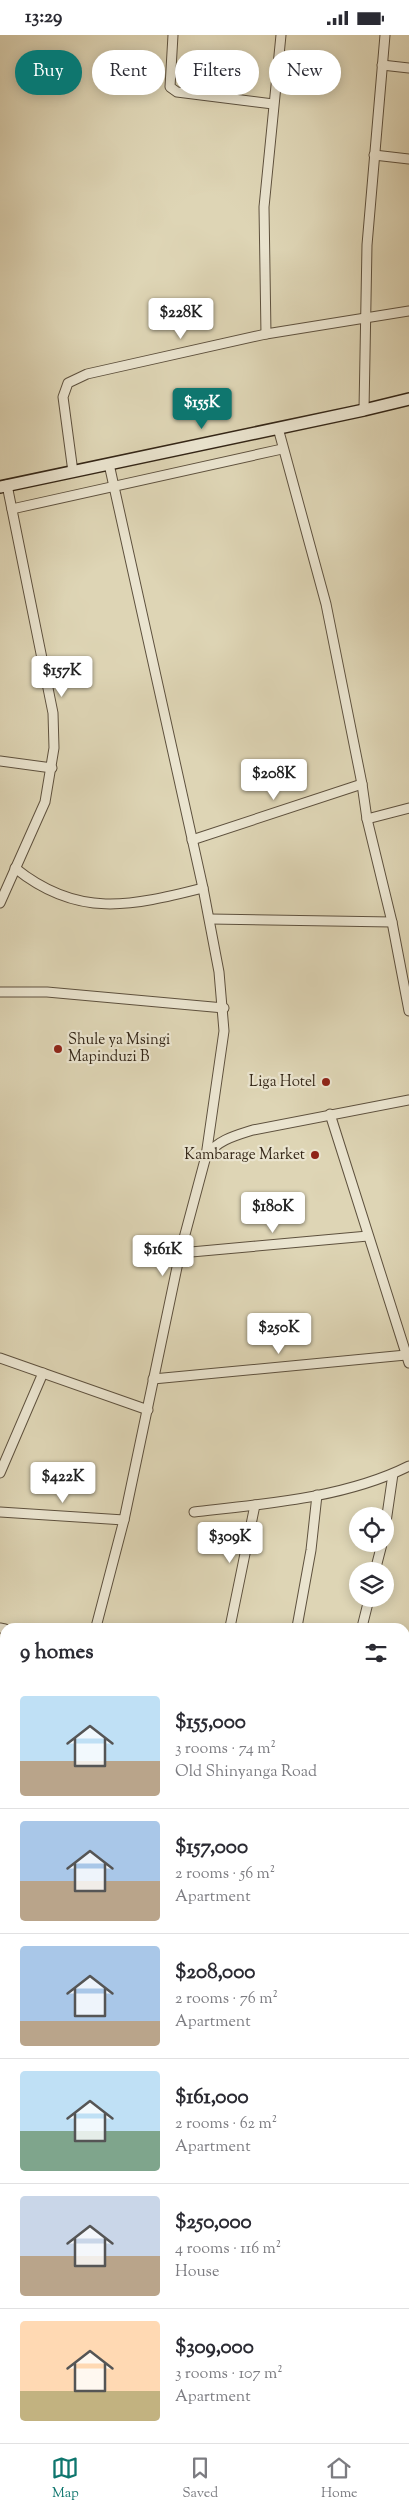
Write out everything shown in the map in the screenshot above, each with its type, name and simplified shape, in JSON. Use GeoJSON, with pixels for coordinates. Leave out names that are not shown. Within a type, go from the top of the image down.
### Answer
{"type":"FeatureCollection","features":[{"type":"Feature","properties":{"kind":"main road"},"geometry":{"type":"LineString","coordinates":[[3,486],[409,399]]}},
{"type":"Feature","properties":{"kind":"street"},"geometry":{"type":"LineString","coordinates":[[173,35],[170,87],[176,92],[273,104]]}},
{"type":"Feature","properties":{"kind":"street"},"geometry":{"type":"LineString","coordinates":[[266,334],[264,207],[281,35]]}},
{"type":"Feature","properties":{"kind":"street"},"geometry":{"type":"LineString","coordinates":[[364,410],[367,245],[385,35]]}},
{"type":"Feature","properties":{"kind":"street"},"geometry":{"type":"LineString","coordinates":[[382,65],[409,68]]}},
{"type":"Feature","properties":{"kind":"street"},"geometry":{"type":"LineString","coordinates":[[374,155],[409,159]]}},
{"type":"Feature","properties":{"kind":"street"},"geometry":{"type":"LineString","coordinates":[[73,471],[63,401],[64,389],[68,383],[87,374],[266,334],[409,311]]}},
{"type":"Feature","properties":{"kind":"street"},"geometry":{"type":"LineString","coordinates":[[278,427],[282,449],[326,604],[362,784],[367,819],[392,922],[409,1011]]}},
{"type":"Feature","properties":{"kind":"street"},"geometry":{"type":"LineString","coordinates":[[12,509],[282,449]]}},
{"type":"Feature","properties":{"kind":"street"},"geometry":{"type":"LineString","coordinates":[[97,1623],[124,1520],[180,1253],[206,1156],[224,1031],[224,1009],[210,919],[109,464]]}},
{"type":"Feature","properties":{"kind":"street"},"geometry":{"type":"LineString","coordinates":[[0,903],[45,802],[52,767],[53,713],[12,509],[3,486]]}},
{"type":"Feature","properties":{"kind":"street"},"geometry":{"type":"LineString","coordinates":[[0,761],[52,767]]}},
{"type":"Feature","properties":{"kind":"street"},"geometry":{"type":"LineString","coordinates":[[192,840],[362,784]]}},
{"type":"Feature","properties":{"kind":"street"},"geometry":{"type":"LineString","coordinates":[[367,819],[409,808]]}},
{"type":"Feature","properties":{"kind":"street"},"geometry":{"type":"LineString","coordinates":[[15,868],[35,884],[54,894],[94,905],[158,899],[203,888]]}},
{"type":"Feature","properties":{"kind":"street"},"geometry":{"type":"LineString","coordinates":[[210,919],[392,922]]}},
{"type":"Feature","properties":{"kind":"street"},"geometry":{"type":"LineString","coordinates":[[0,992],[47,992],[224,1009]]}},
{"type":"Feature","properties":{"kind":"street"},"geometry":{"type":"LineString","coordinates":[[206,1156],[214,1145],[230,1137],[330,1114],[409,1100]]}},
{"type":"Feature","properties":{"kind":"street"},"geometry":{"type":"LineString","coordinates":[[153,1379],[408,1359],[330,1114]]}},
{"type":"Feature","properties":{"kind":"street"},"geometry":{"type":"LineString","coordinates":[[180,1253],[368,1236]]}},
{"type":"Feature","properties":{"kind":"street"},"geometry":{"type":"LineString","coordinates":[[0,1358],[148,1410]]}},
{"type":"Feature","properties":{"kind":"street"},"geometry":{"type":"LineString","coordinates":[[0,1473],[43,1373]]}},
{"type":"Feature","properties":{"kind":"street"},"geometry":{"type":"LineString","coordinates":[[194,1512],[317,1495],[393,1474],[409,1466]]}},
{"type":"Feature","properties":{"kind":"street"},"geometry":{"type":"LineString","coordinates":[[388,1507],[393,1474]]}},
{"type":"Feature","properties":{"kind":"street"},"geometry":{"type":"LineString","coordinates":[[298,1623],[311,1550],[317,1495]]}},
{"type":"Feature","properties":{"kind":"street"},"geometry":{"type":"LineString","coordinates":[[231,1623],[255,1505]]}},
{"type":"Feature","properties":{"kind":"street"},"geometry":{"type":"LineString","coordinates":[[0,1512],[124,1520]]}},
{"type":"Feature","properties":{"kind":"street"},"geometry":{"type":"LineString","coordinates":[[363,1623],[367,1607]]}},
{"type":"Feature","properties":{"kind":"place","name":"Shule ya Msingi Mapinduzi B"},"geometry":{"type":"Point","coordinates":[58,1049]}},
{"type":"Feature","properties":{"kind":"place","name":"Liga Hotel"},"geometry":{"type":"Point","coordinates":[326,1082]}},
{"type":"Feature","properties":{"kind":"place","name":"Kambarage Market"},"geometry":{"type":"Point","coordinates":[315,1155]}}]}
